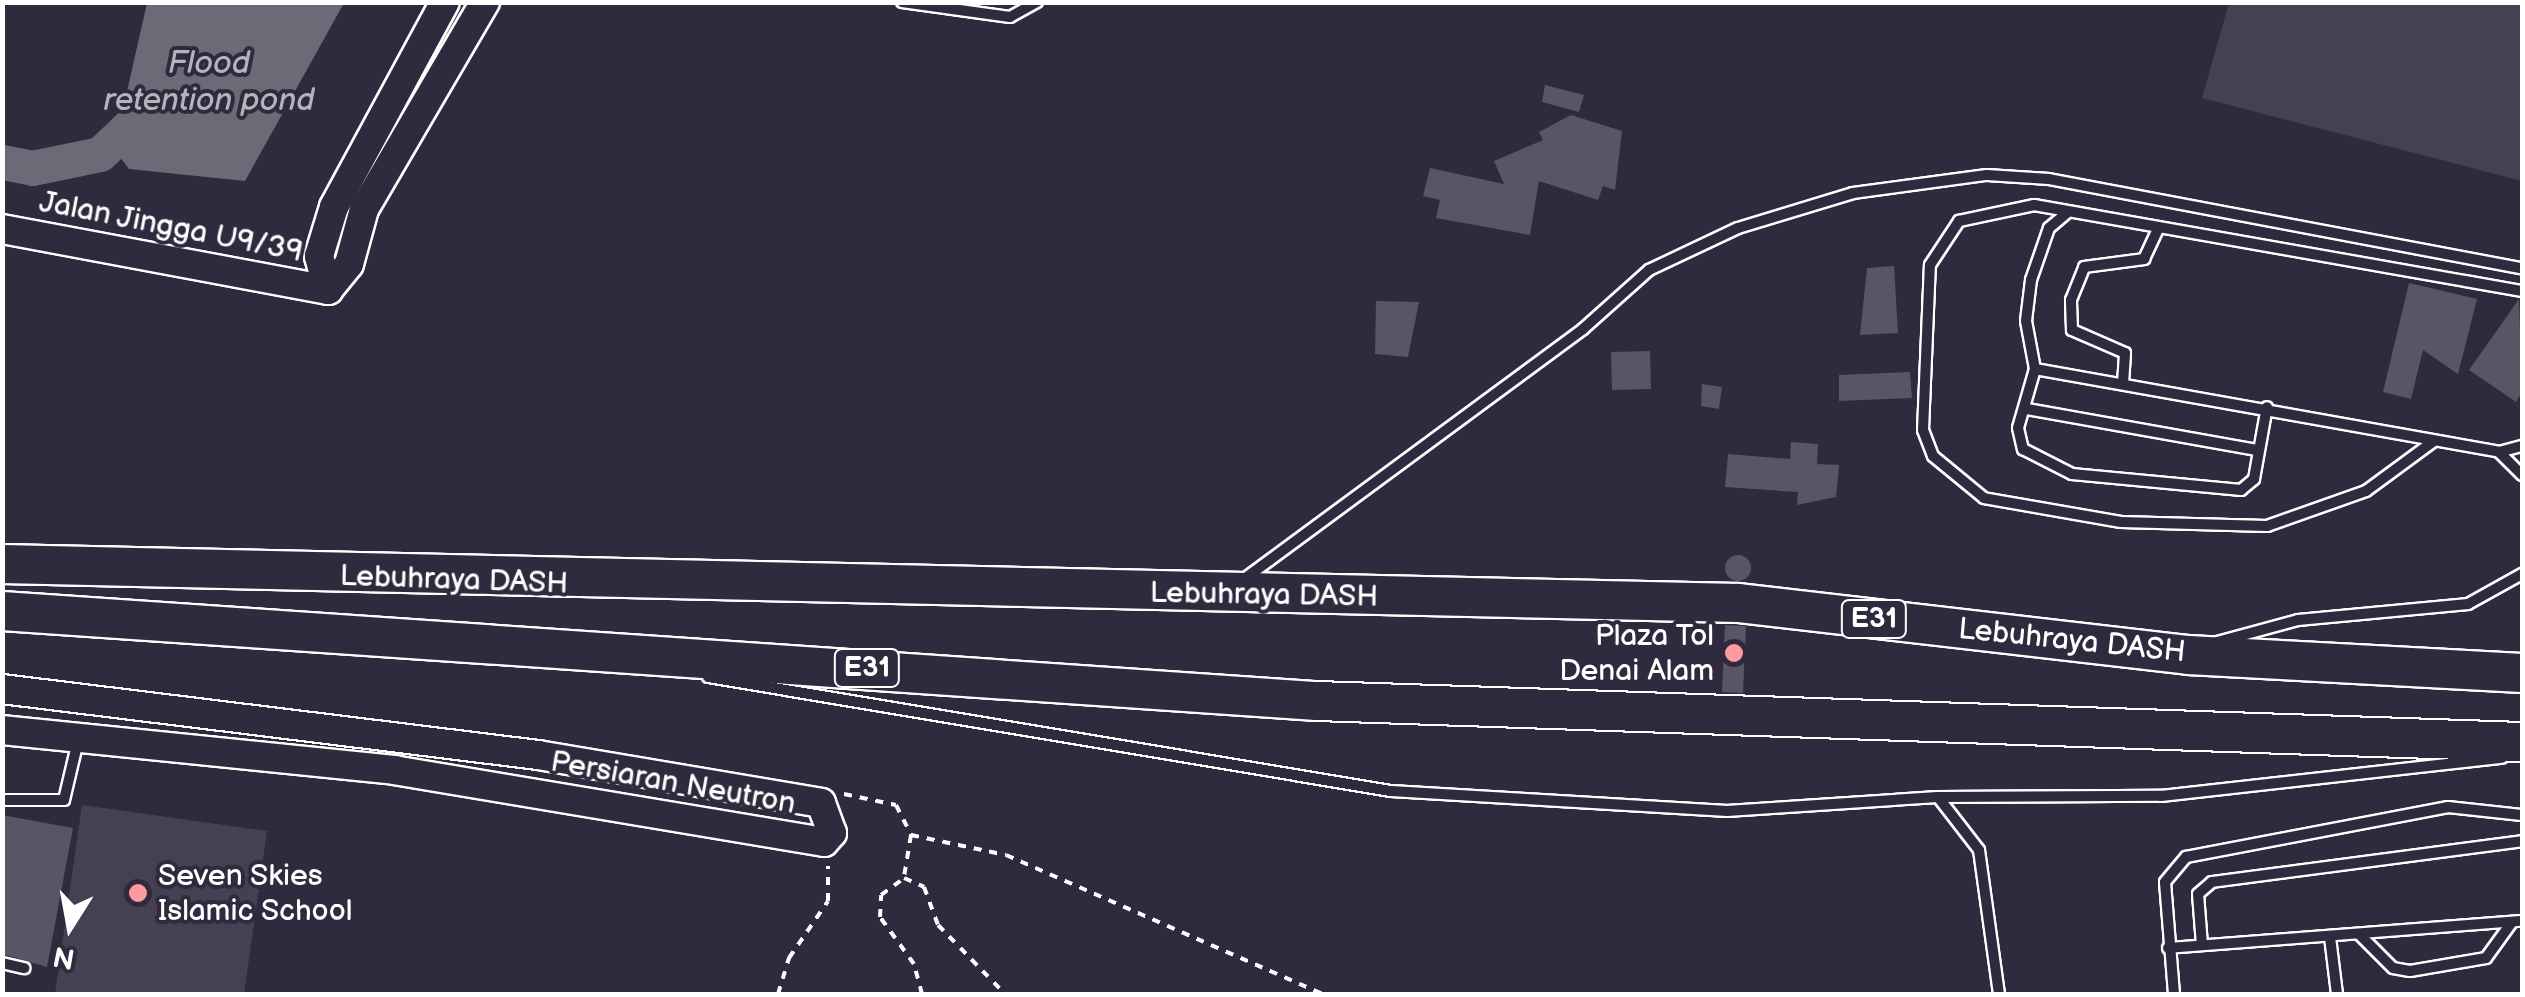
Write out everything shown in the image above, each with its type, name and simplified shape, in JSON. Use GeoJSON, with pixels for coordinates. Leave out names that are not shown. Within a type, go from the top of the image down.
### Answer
{"type":"FeatureCollection","features":[{"type":"Feature","properties":{"kind":"highway","name":"Lebuhraya DASH"},"geometry":{"type":"LineString","coordinates":[[2,564],[1224,595],[1739,603],[2189,655],[2522,672]]}},
{"type":"Feature","properties":{"kind":"highway","name":"Lebuhraya DASH"},"geometry":{"type":"LineString","coordinates":[[2,610],[464,638],[1317,702],[2522,742]]}},
{"type":"Feature","properties":{"kind":"street"},"geometry":{"type":"LineString","coordinates":[[328,290],[320,256],[334,207],[445,2]]}},
{"type":"Feature","properties":{"kind":"street"},"geometry":{"type":"LineString","coordinates":[[328,290],[349,264],[364,209],[485,2]]}},
{"type":"Feature","properties":{"kind":"street","name":"Jalan Jingga U9/39"},"geometry":{"type":"LineString","coordinates":[[2,228],[328,290]]}},
{"type":"Feature","properties":{"kind":"street","name":"Persiaran Neutron"},"geometry":{"type":"LineString","coordinates":[[2,689],[538,755],[821,803],[832,833],[824,842],[395,770],[2,730]]}},
{"type":"Feature","properties":{"kind":"lane"},"geometry":{"type":"LineString","coordinates":[[902,2],[1010,18],[1038,2]]}},
{"type":"Feature","properties":{"kind":"lane"},"geometry":{"type":"LineString","coordinates":[[1224,595],[1648,270],[1738,228],[1915,181],[1988,175],[2096,189],[2522,268]]}},
{"type":"Feature","properties":{"kind":"lane"},"geometry":{"type":"LineString","coordinates":[[2092,214],[2096,189]]}},
{"type":"Feature","properties":{"kind":"lane"},"geometry":{"type":"LineString","coordinates":[[2434,441],[2366,491],[2266,526],[2121,522],[1984,498],[1933,456],[1923,430],[1930,265],[1960,221],[2034,204],[2522,292]]}},
{"type":"Feature","properties":{"kind":"lane"},"geometry":{"type":"LineString","coordinates":[[2068,212],[2049,228],[2031,280],[2026,321],[2035,368],[2023,449],[2072,474],[2241,490],[2254,479],[2267,407]]}},
{"type":"Feature","properties":{"kind":"lane"},"geometry":{"type":"LineString","coordinates":[[2123,383],[2125,353],[2072,330],[2071,300],[2084,267],[2144,259],[2158,229]]}},
{"type":"Feature","properties":{"kind":"lane"},"geometry":{"type":"LineString","coordinates":[[2035,368],[2499,452],[2522,446]]}},
{"type":"Feature","properties":{"kind":"lane"},"geometry":{"type":"LineString","coordinates":[[2026,410],[2258,450]]}},
{"type":"Feature","properties":{"kind":"lane"},"geometry":{"type":"LineString","coordinates":[[2499,452],[2522,475]]}},
{"type":"Feature","properties":{"kind":"lane"},"geometry":{"type":"LineString","coordinates":[[2189,655],[2298,620],[2468,604],[2522,574]]}},
{"type":"Feature","properties":{"kind":"lane"},"geometry":{"type":"LineString","coordinates":[[464,638],[1391,790],[1727,811],[1938,797],[2161,796],[2522,755]]}},
{"type":"Feature","properties":{"kind":"lane"},"geometry":{"type":"LineString","coordinates":[[2,800],[64,800],[78,739]]}},
{"type":"Feature","properties":{"kind":"lane"},"geometry":{"type":"LineString","coordinates":[[1938,797],[1979,850],[1998,994]]}},
{"type":"Feature","properties":{"kind":"lane"},"geometry":{"type":"LineString","coordinates":[[2174,994],[2165,882],[2186,857],[2448,807],[2522,815]]}},
{"type":"Feature","properties":{"kind":"lane"},"geometry":{"type":"LineString","coordinates":[[2202,945],[2198,894],[2212,882],[2522,841]]}},
{"type":"Feature","properties":{"kind":"lane"},"geometry":{"type":"LineString","coordinates":[[2168,948],[2517,921]]}},
{"type":"Feature","properties":{"kind":"lane"},"geometry":{"type":"LineString","coordinates":[[2360,934],[2394,968],[2410,971],[2486,958],[2517,921]]}},
{"type":"Feature","properties":{"kind":"lane"},"geometry":{"type":"LineString","coordinates":[[2330,937],[2338,994]]}},
{"type":"Feature","properties":{"kind":"lane"},"geometry":{"type":"LineString","coordinates":[[2,964],[24,968]]}},
{"type":"Feature","properties":{"kind":"path"},"geometry":{"type":"LineString","coordinates":[[821,803],[866,794],[896,804],[911,835],[904,878],[881,896],[880,917],[914,964],[922,994]]}},
{"type":"Feature","properties":{"kind":"path"},"geometry":{"type":"LineString","coordinates":[[911,835],[1006,855],[1323,994]]}},
{"type":"Feature","properties":{"kind":"path"},"geometry":{"type":"LineString","coordinates":[[778,994],[789,958],[828,901],[824,842]]}},
{"type":"Feature","properties":{"kind":"path"},"geometry":{"type":"LineString","coordinates":[[904,878],[924,887],[938,925],[1005,994]]}},
{"type":"Feature","properties":{"kind":"path"},"geometry":{"type":"LineString","coordinates":[[1020,994],[1039,994]]}},
{"type":"Feature","properties":{"kind":"shaded area"},"geometry":{"type":"Polygon","coordinates":[[[2229,3],[2522,3],[2522,181],[2202,98],[2229,3]]]}},
{"type":"Feature","properties":{"kind":"shaded area","name":"Seven Skies Islamic School"},"geometry":{"type":"Polygon","coordinates":[[[82,805],[267,831],[244,994],[55,994],[82,805]]]}},
{"type":"Feature","properties":{"kind":"water","name":"Flood retention pond"},"geometry":{"type":"Polygon","coordinates":[[[147,3],[344,3],[245,181],[129,169],[114,149],[147,3]]]}},
{"type":"Feature","properties":{"kind":"building"},"geometry":{"type":"Polygon","coordinates":[[[1545,85],[1584,95],[1579,112],[1542,102],[1545,85]]]}},
{"type":"Feature","properties":{"kind":"building"},"geometry":{"type":"Polygon","coordinates":[[[1571,115],[1622,131],[1615,190],[1603,186],[1598,200],[1539,181],[1530,235],[1436,218],[1440,200],[1423,196],[1430,168],[1504,184],[1494,161],[1543,140],[1539,132],[1571,115]]]}},
{"type":"Feature","properties":{"kind":"building"},"geometry":{"type":"Polygon","coordinates":[[[1894,266],[1898,333],[1860,335],[1867,268],[1894,266]]]}},
{"type":"Feature","properties":{"kind":"building"},"geometry":{"type":"Polygon","coordinates":[[[2409,283],[2477,299],[2458,374],[2423,350],[2411,399],[2383,392],[2409,283]]]}},
{"type":"Feature","properties":{"kind":"building"},"geometry":{"type":"Polygon","coordinates":[[[2519,299],[2522,392],[2516,402],[2469,370],[2519,299]]]}},
{"type":"Feature","properties":{"kind":"building"},"geometry":{"type":"Polygon","coordinates":[[[1376,301],[1419,302],[1408,357],[1375,354],[1376,301]]]}},
{"type":"Feature","properties":{"kind":"building"},"geometry":{"type":"Polygon","coordinates":[[[1650,351],[1651,389],[1612,390],[1611,352],[1650,351]]]}},
{"type":"Feature","properties":{"kind":"building"},"geometry":{"type":"Polygon","coordinates":[[[1910,372],[1912,398],[1839,401],[1839,375],[1910,372]]]}},
{"type":"Feature","properties":{"kind":"building"},"geometry":{"type":"Polygon","coordinates":[[[1702,384],[1722,387],[1719,409],[1701,406],[1702,384]]]}},
{"type":"Feature","properties":{"kind":"building"},"geometry":{"type":"Polygon","coordinates":[[[1791,442],[1818,444],[1817,464],[1839,465],[1836,497],[1797,505],[1798,492],[1725,487],[1728,454],[1790,459],[1791,442]]]}},
{"type":"Feature","properties":{"kind":"building"},"geometry":{"type":"Polygon","coordinates":[[[1738,555],[1747,559],[1751,568],[1747,577],[1738,581],[1729,577],[1725,568],[1729,559],[1738,555]]]}},
{"type":"Feature","properties":{"kind":"building"},"geometry":{"type":"Polygon","coordinates":[[[1725,625],[1746,626],[1743,693],[1722,692],[1725,625]]]}},
{"type":"Feature","properties":{"kind":"building"},"geometry":{"type":"Polygon","coordinates":[[[2,815],[73,828],[47,967],[2,954],[2,815]]]}},
{"type":"Feature","properties":{"kind":"waterway"},"geometry":{"type":"LineString","coordinates":[[2,162],[32,168],[100,154],[147,109]]}},
{"type":"Feature","properties":{"kind":"place","name":"Plaza Tol Denai Alam"},"geometry":{"type":"Point","coordinates":[1734,653]}},
{"type":"Feature","properties":{"kind":"place","name":"Seven Skies Islamic School"},"geometry":{"type":"Point","coordinates":[138,893]}}]}
